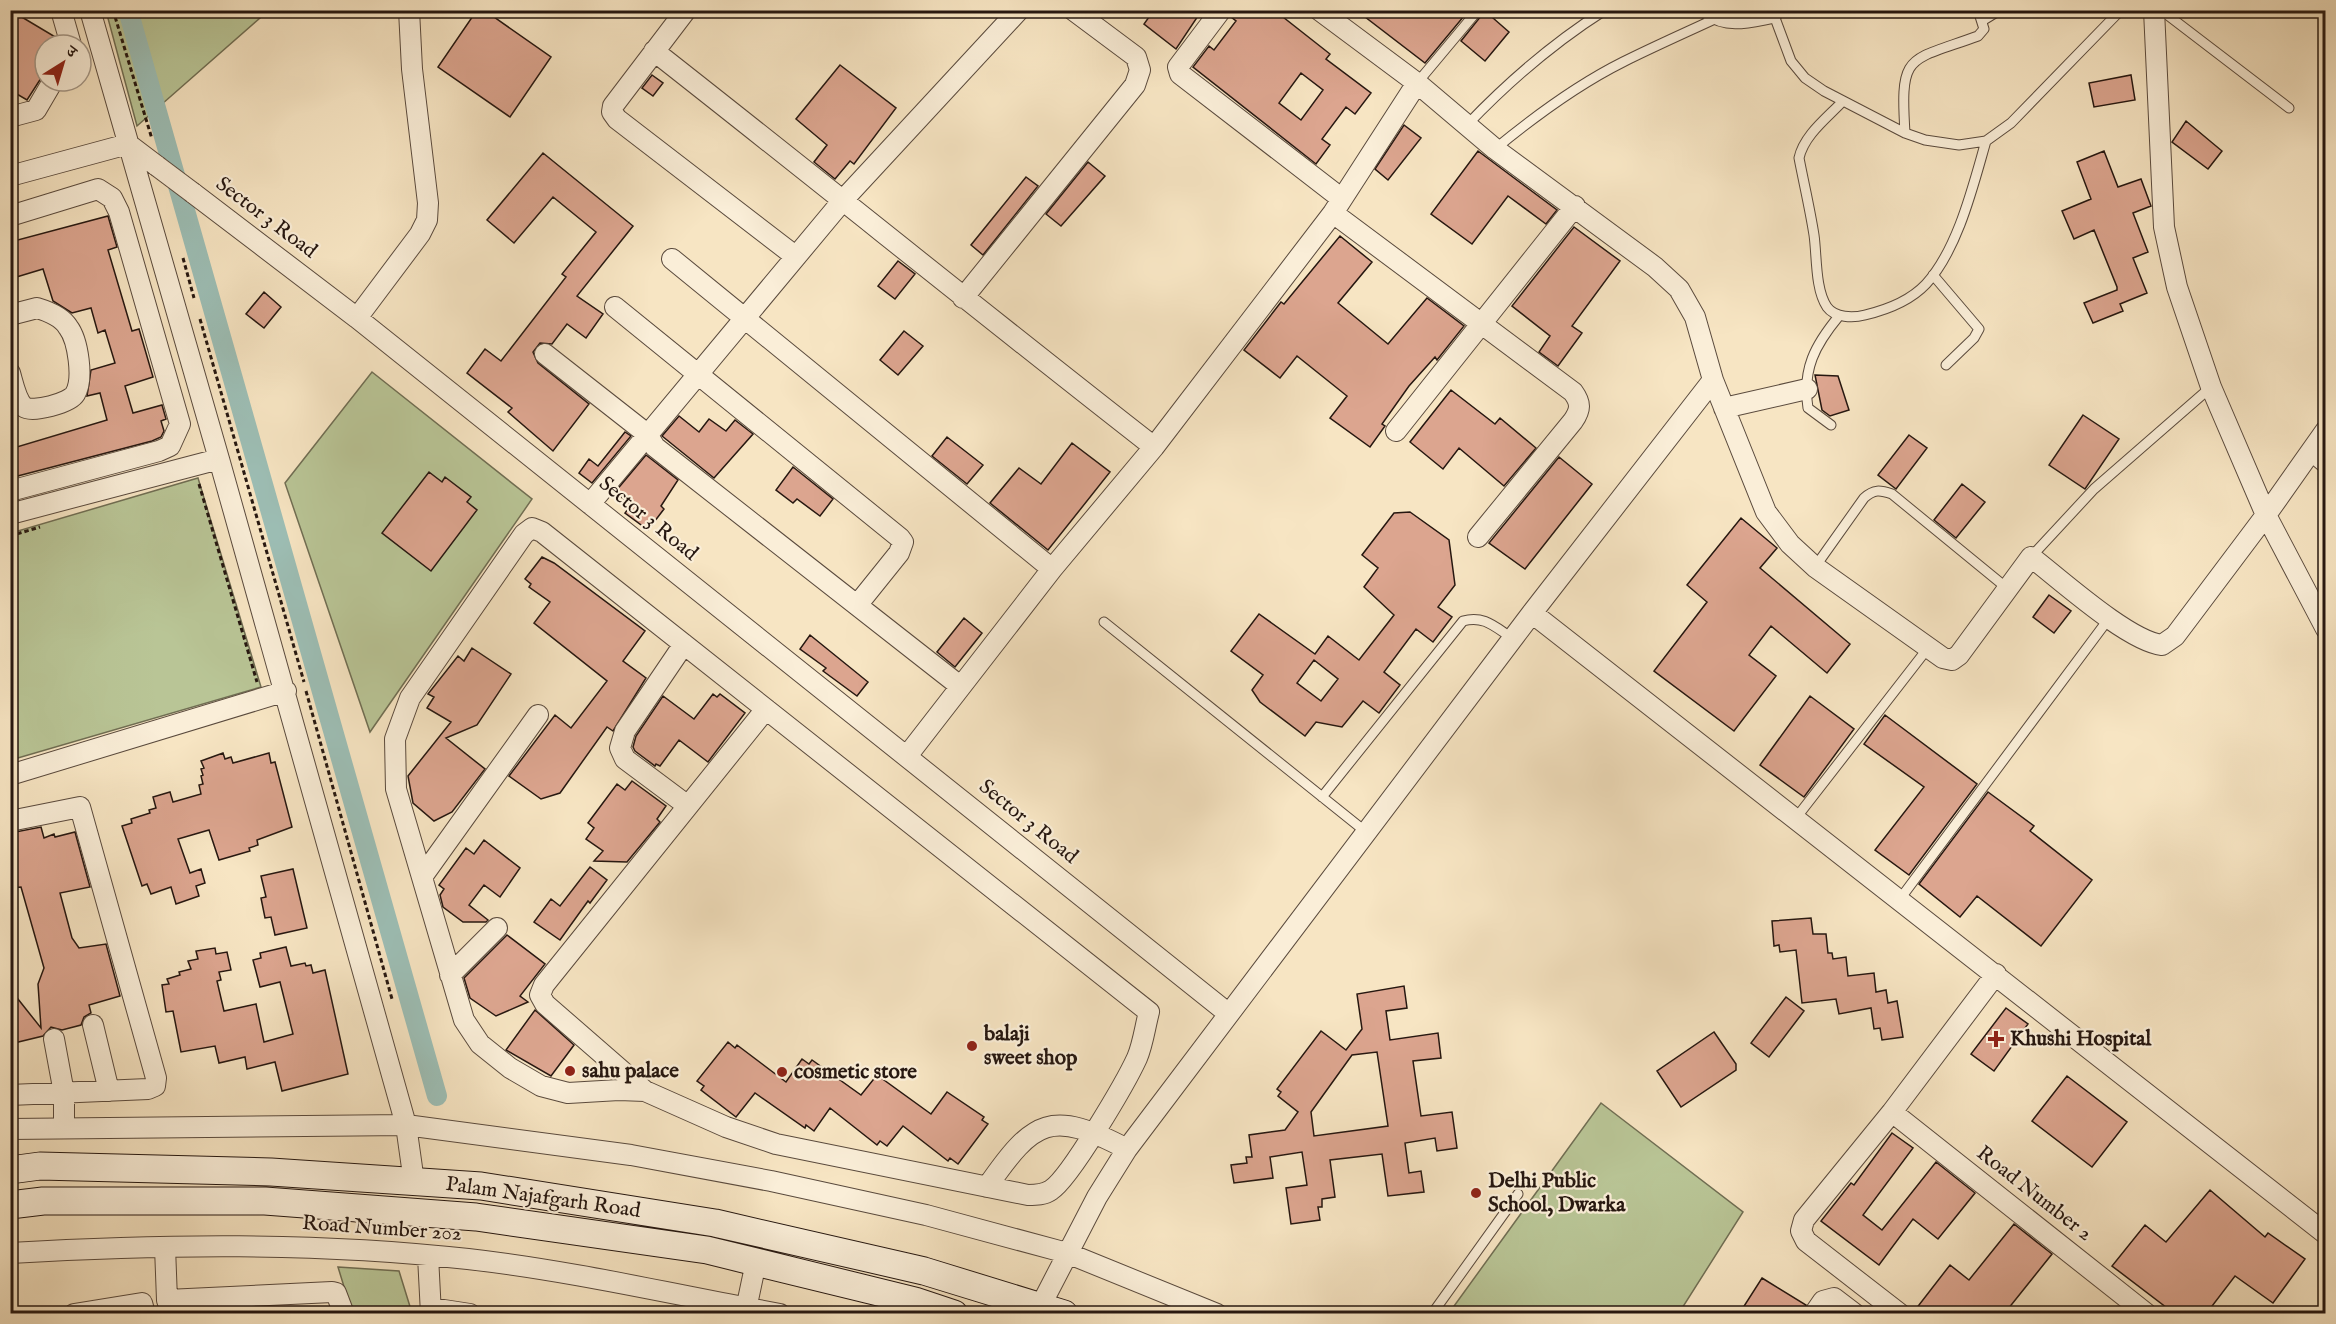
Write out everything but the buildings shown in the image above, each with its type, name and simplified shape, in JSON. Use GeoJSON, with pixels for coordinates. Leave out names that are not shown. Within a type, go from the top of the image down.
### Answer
{"type":"FeatureCollection","features":[{"type":"Feature","properties":{"kind":"main road","name":"Palam Najafgarh Road"},"geometry":{"type":"LineString","coordinates":[[10,1170],[40,1166],[271,1172],[481,1186],[715,1223],[924,1270],[1053,1309]]}},
{"type":"Feature","properties":{"kind":"main road","name":"Palam Najafgarh Road"},"geometry":{"type":"LineString","coordinates":[[10,1204],[43,1201],[265,1200],[476,1217],[707,1250],[915,1301],[954,1314]]}},
{"type":"Feature","properties":{"kind":"street"},"geometry":{"type":"LineString","coordinates":[[61,10],[68,33]]}},
{"type":"Feature","properties":{"kind":"street"},"geometry":{"type":"LineString","coordinates":[[90,10],[285,691],[406,1125],[414,1182]]}},
{"type":"Feature","properties":{"kind":"street"},"geometry":{"type":"LineString","coordinates":[[357,318],[420,234],[427,220],[428,203],[412,69],[409,10]]}},
{"type":"Feature","properties":{"kind":"street"},"geometry":{"type":"LineString","coordinates":[[686,10],[613,106],[612,112],[617,119],[795,256]]}},
{"type":"Feature","properties":{"kind":"street"},"geometry":{"type":"LineString","coordinates":[[590,504],[844,199],[1019,10]]}},
{"type":"Feature","properties":{"kind":"street"},"geometry":{"type":"LineString","coordinates":[[963,298],[1135,85],[1140,70],[1136,57],[1073,10]]}},
{"type":"Feature","properties":{"kind":"street"},"geometry":{"type":"LineString","coordinates":[[1221,10],[1184,57],[1178,67],[1180,74],[1480,322],[1573,392],[1580,402],[1580,411],[1573,421],[1478,537]]}},
{"type":"Feature","properties":{"kind":"street"},"geometry":{"type":"LineString","coordinates":[[1319,10],[1417,83],[1495,149],[1655,267],[1679,289],[1695,317],[1713,380],[1766,512],[1790,544],[1815,567],[1943,658],[1952,660],[1959,655],[2031,557],[2110,617],[2150,644],[2162,645],[2175,636],[2266,515],[2325,430]]}},
{"type":"Feature","properties":{"kind":"street"},"geometry":{"type":"LineString","coordinates":[[2154,10],[2164,227],[2177,287],[2211,387],[2266,515],[2325,629]]}},
{"type":"Feature","properties":{"kind":"street"},"geometry":{"type":"LineString","coordinates":[[1714,14],[1740,19],[1772,11]]}},
{"type":"Feature","properties":{"kind":"street"},"geometry":{"type":"LineString","coordinates":[[654,51],[844,199],[963,298],[1154,447]]}},
{"type":"Feature","properties":{"kind":"street"},"geometry":{"type":"LineString","coordinates":[[907,756],[1052,569],[1154,447],[1337,206],[1417,83]]}},
{"type":"Feature","properties":{"kind":"street"},"geometry":{"type":"LineString","coordinates":[[10,117],[36,110],[46,93]]}},
{"type":"Feature","properties":{"kind":"street"},"geometry":{"type":"LineString","coordinates":[[10,176],[128,144]]}},
{"type":"Feature","properties":{"kind":"street","name":"Sector 3 Road"},"geometry":{"type":"LineString","coordinates":[[128,144],[357,318],[1229,1014]]}},
{"type":"Feature","properties":{"kind":"street"},"geometry":{"type":"LineString","coordinates":[[10,216],[98,189],[112,198],[125,231],[180,424],[170,446],[159,451],[10,491]]}},
{"type":"Feature","properties":{"kind":"street"},"geometry":{"type":"LineString","coordinates":[[1396,431],[1480,322],[1575,206]]}},
{"type":"Feature","properties":{"kind":"street"},"geometry":{"type":"LineString","coordinates":[[672,259],[1052,569]]}},
{"type":"Feature","properties":{"kind":"street"},"geometry":{"type":"LineString","coordinates":[[10,315],[37,308],[60,320],[70,330],[79,363],[75,393],[68,401],[31,410],[23,406],[10,373]]}},
{"type":"Feature","properties":{"kind":"street"},"geometry":{"type":"LineString","coordinates":[[615,308],[903,542],[899,553],[858,604]]}},
{"type":"Feature","properties":{"kind":"street"},"geometry":{"type":"LineString","coordinates":[[545,354],[647,435],[655,447],[960,686]]}},
{"type":"Feature","properties":{"kind":"street"},"geometry":{"type":"LineString","coordinates":[[1053,1309],[1067,1253],[1126,1149],[1512,638],[1713,380]]}},
{"type":"Feature","properties":{"kind":"street"},"geometry":{"type":"LineString","coordinates":[[1724,408],[1807,389]]}},
{"type":"Feature","properties":{"kind":"street"},"geometry":{"type":"LineString","coordinates":[[10,514],[219,459]]}},
{"type":"Feature","properties":{"kind":"street"},"geometry":{"type":"LineString","coordinates":[[645,1091],[568,1093],[541,1086],[520,1074],[480,1044],[464,1020],[396,789],[395,739],[410,698],[524,534],[532,528],[542,532],[684,644],[1149,1012],[1138,1057],[1062,1180],[1042,1195],[1028,1195],[776,1144],[726,1127],[645,1091],[545,1004],[540,995],[544,985],[766,709]]}},
{"type":"Feature","properties":{"kind":"street"},"geometry":{"type":"LineString","coordinates":[[1532,613],[1996,974],[2325,1234]]}},
{"type":"Feature","properties":{"kind":"street"},"geometry":{"type":"LineString","coordinates":[[684,644],[625,731],[620,748],[625,759],[688,806]]}},
{"type":"Feature","properties":{"kind":"street"},"geometry":{"type":"LineString","coordinates":[[10,775],[285,691]]}},
{"type":"Feature","properties":{"kind":"street"},"geometry":{"type":"LineString","coordinates":[[422,878],[538,715]]}},
{"type":"Feature","properties":{"kind":"street"},"geometry":{"type":"LineString","coordinates":[[10,821],[80,807],[156,1078],[155,1086],[148,1089],[10,1095]]}},
{"type":"Feature","properties":{"kind":"street"},"geometry":{"type":"LineString","coordinates":[[450,975],[497,928]]}},
{"type":"Feature","properties":{"kind":"street"},"geometry":{"type":"LineString","coordinates":[[1900,1314],[1806,1241],[1801,1231],[1804,1220],[1892,1112],[1996,974]]}},
{"type":"Feature","properties":{"kind":"street"},"geometry":{"type":"LineString","coordinates":[[93,1025],[110,1091]]}},
{"type":"Feature","properties":{"kind":"street"},"geometry":{"type":"LineString","coordinates":[[54,1040],[63,1093],[64,1127]]}},
{"type":"Feature","properties":{"kind":"street"},"geometry":{"type":"LineString","coordinates":[[34,1094],[38,1128]]}},
{"type":"Feature","properties":{"kind":"street","name":"Road Number 2"},"geometry":{"type":"LineString","coordinates":[[1892,1112],[2147,1314]]}},
{"type":"Feature","properties":{"kind":"street"},"geometry":{"type":"LineString","coordinates":[[987,1187],[1008,1156],[1024,1140],[1041,1128],[1059,1124],[1094,1131],[1126,1149]]}},
{"type":"Feature","properties":{"kind":"street"},"geometry":{"type":"LineString","coordinates":[[10,1129],[406,1125],[631,1155],[771,1181],[926,1215],[1067,1253],[1217,1314]]}},
{"type":"Feature","properties":{"kind":"street","name":"Road Number 202"},"geometry":{"type":"LineString","coordinates":[[10,1253],[165,1247],[281,1246],[467,1259],[593,1277],[746,1310],[780,1314]]}},
{"type":"Feature","properties":{"kind":"street"},"geometry":{"type":"LineString","coordinates":[[165,1247],[169,1307],[332,1292],[336,1293],[344,1314]]}},
{"type":"Feature","properties":{"kind":"street"},"geometry":{"type":"LineString","coordinates":[[428,1256],[431,1311],[470,1314]]}},
{"type":"Feature","properties":{"kind":"street"},"geometry":{"type":"LineString","coordinates":[[746,1310],[756,1262]]}},
{"type":"Feature","properties":{"kind":"street"},"geometry":{"type":"LineString","coordinates":[[1814,1314],[1823,1301],[1834,1298],[1855,1314]]}},
{"type":"Feature","properties":{"kind":"street"},"geometry":{"type":"LineString","coordinates":[[74,1314],[142,1303],[145,1314]]}},
{"type":"Feature","properties":{"kind":"lane"},"geometry":{"type":"LineString","coordinates":[[1417,83],[1478,10]]}},
{"type":"Feature","properties":{"kind":"lane"},"geometry":{"type":"LineString","coordinates":[[1467,125],[1503,87],[1537,58],[1605,10]]}},
{"type":"Feature","properties":{"kind":"lane"},"geometry":{"type":"LineString","coordinates":[[1905,133],[1903,89],[1905,72],[1911,63],[1920,57],[1978,36],[1984,29],[1978,10]]}},
{"type":"Feature","properties":{"kind":"lane"},"geometry":{"type":"LineString","coordinates":[[1982,21],[2000,10]]}},
{"type":"Feature","properties":{"kind":"lane"},"geometry":{"type":"LineString","coordinates":[[2031,10],[2036,10]]}},
{"type":"Feature","properties":{"kind":"lane"},"geometry":{"type":"LineString","coordinates":[[2161,10],[2289,108]]}},
{"type":"Feature","properties":{"kind":"lane"},"geometry":{"type":"LineString","coordinates":[[1772,11],[1791,61],[1805,78],[1843,101],[1905,133],[1925,140],[1959,145],[1986,141],[2011,123],[2119,12]]}},
{"type":"Feature","properties":{"kind":"lane"},"geometry":{"type":"LineString","coordinates":[[1495,149],[1530,120],[1577,88],[1714,14]]}},
{"type":"Feature","properties":{"kind":"lane"},"geometry":{"type":"LineString","coordinates":[[1843,101],[1809,137],[1801,148],[1799,158],[1814,235],[1822,295],[1828,308],[1839,316],[1861,316],[1884,310],[1905,300],[1924,286],[1941,264],[1953,239],[1986,141]]}},
{"type":"Feature","properties":{"kind":"lane"},"geometry":{"type":"LineString","coordinates":[[1933,275],[1979,329],[1974,338],[1946,365]]}},
{"type":"Feature","properties":{"kind":"lane"},"geometry":{"type":"LineString","coordinates":[[1831,425],[1812,412],[1806,373],[1812,352],[1839,316]]}},
{"type":"Feature","properties":{"kind":"lane"},"geometry":{"type":"LineString","coordinates":[[2031,557],[2094,489],[2211,387]]}},
{"type":"Feature","properties":{"kind":"lane"},"geometry":{"type":"LineString","coordinates":[[2308,454],[2325,470]]}},
{"type":"Feature","properties":{"kind":"lane"},"geometry":{"type":"LineString","coordinates":[[1815,567],[1864,498],[1871,492],[1880,490],[1892,494],[2008,590]]}},
{"type":"Feature","properties":{"kind":"lane"},"geometry":{"type":"LineString","coordinates":[[1900,899],[2110,617]]}},
{"type":"Feature","properties":{"kind":"lane"},"geometry":{"type":"LineString","coordinates":[[1322,797],[1462,621],[1475,618],[1485,620],[1512,638]]}},
{"type":"Feature","properties":{"kind":"lane"},"geometry":{"type":"LineString","coordinates":[[1104,622],[1366,832]]}},
{"type":"Feature","properties":{"kind":"lane"},"geometry":{"type":"LineString","coordinates":[[1796,818],[1928,648]]}},
{"type":"Feature","properties":{"kind":"lane"},"geometry":{"type":"LineString","coordinates":[[1432,1314],[1518,1194]]}},
{"type":"Feature","properties":{"kind":"path"},"geometry":{"type":"LineString","coordinates":[[198,480],[258,685]]}},
{"type":"Feature","properties":{"kind":"path"},"geometry":{"type":"LineString","coordinates":[[10,536],[44,526]]}},
{"type":"Feature","properties":{"kind":"green space"},"geometry":{"type":"Polygon","coordinates":[[[106,10],[268,11],[137,126],[106,10]]]}},
{"type":"Feature","properties":{"kind":"green space"},"geometry":{"type":"Polygon","coordinates":[[[372,372],[532,499],[370,732],[285,483],[372,372]]]}},
{"type":"Feature","properties":{"kind":"green space"},"geometry":{"type":"Polygon","coordinates":[[[198,478],[261,687],[11,760],[11,533],[198,478]]]}},
{"type":"Feature","properties":{"kind":"green space"},"geometry":{"type":"Polygon","coordinates":[[[1601,1103],[1743,1212],[1679,1313],[1449,1313],[1601,1103]]]}},
{"type":"Feature","properties":{"kind":"green space"},"geometry":{"type":"Polygon","coordinates":[[[338,1267],[399,1271],[412,1313],[352,1313],[338,1267]]]}},
{"type":"Feature","properties":{"kind":"waterway"},"geometry":{"type":"LineString","coordinates":[[128,10],[437,1096]]}},
{"type":"Feature","properties":{"kind":"place","name":"Khushi Hospital"},"geometry":{"type":"Point","coordinates":[1996,1039]}},
{"type":"Feature","properties":{"kind":"place","name":"balaji sweet shop"},"geometry":{"type":"Point","coordinates":[972,1046]}},
{"type":"Feature","properties":{"kind":"place","name":"sahu palace"},"geometry":{"type":"Point","coordinates":[570,1071]}},
{"type":"Feature","properties":{"kind":"place","name":"cosmetic store"},"geometry":{"type":"Point","coordinates":[782,1072]}},
{"type":"Feature","properties":{"kind":"place","name":"Delhi Public School, Dwarka"},"geometry":{"type":"Point","coordinates":[1476,1193]}}]}
